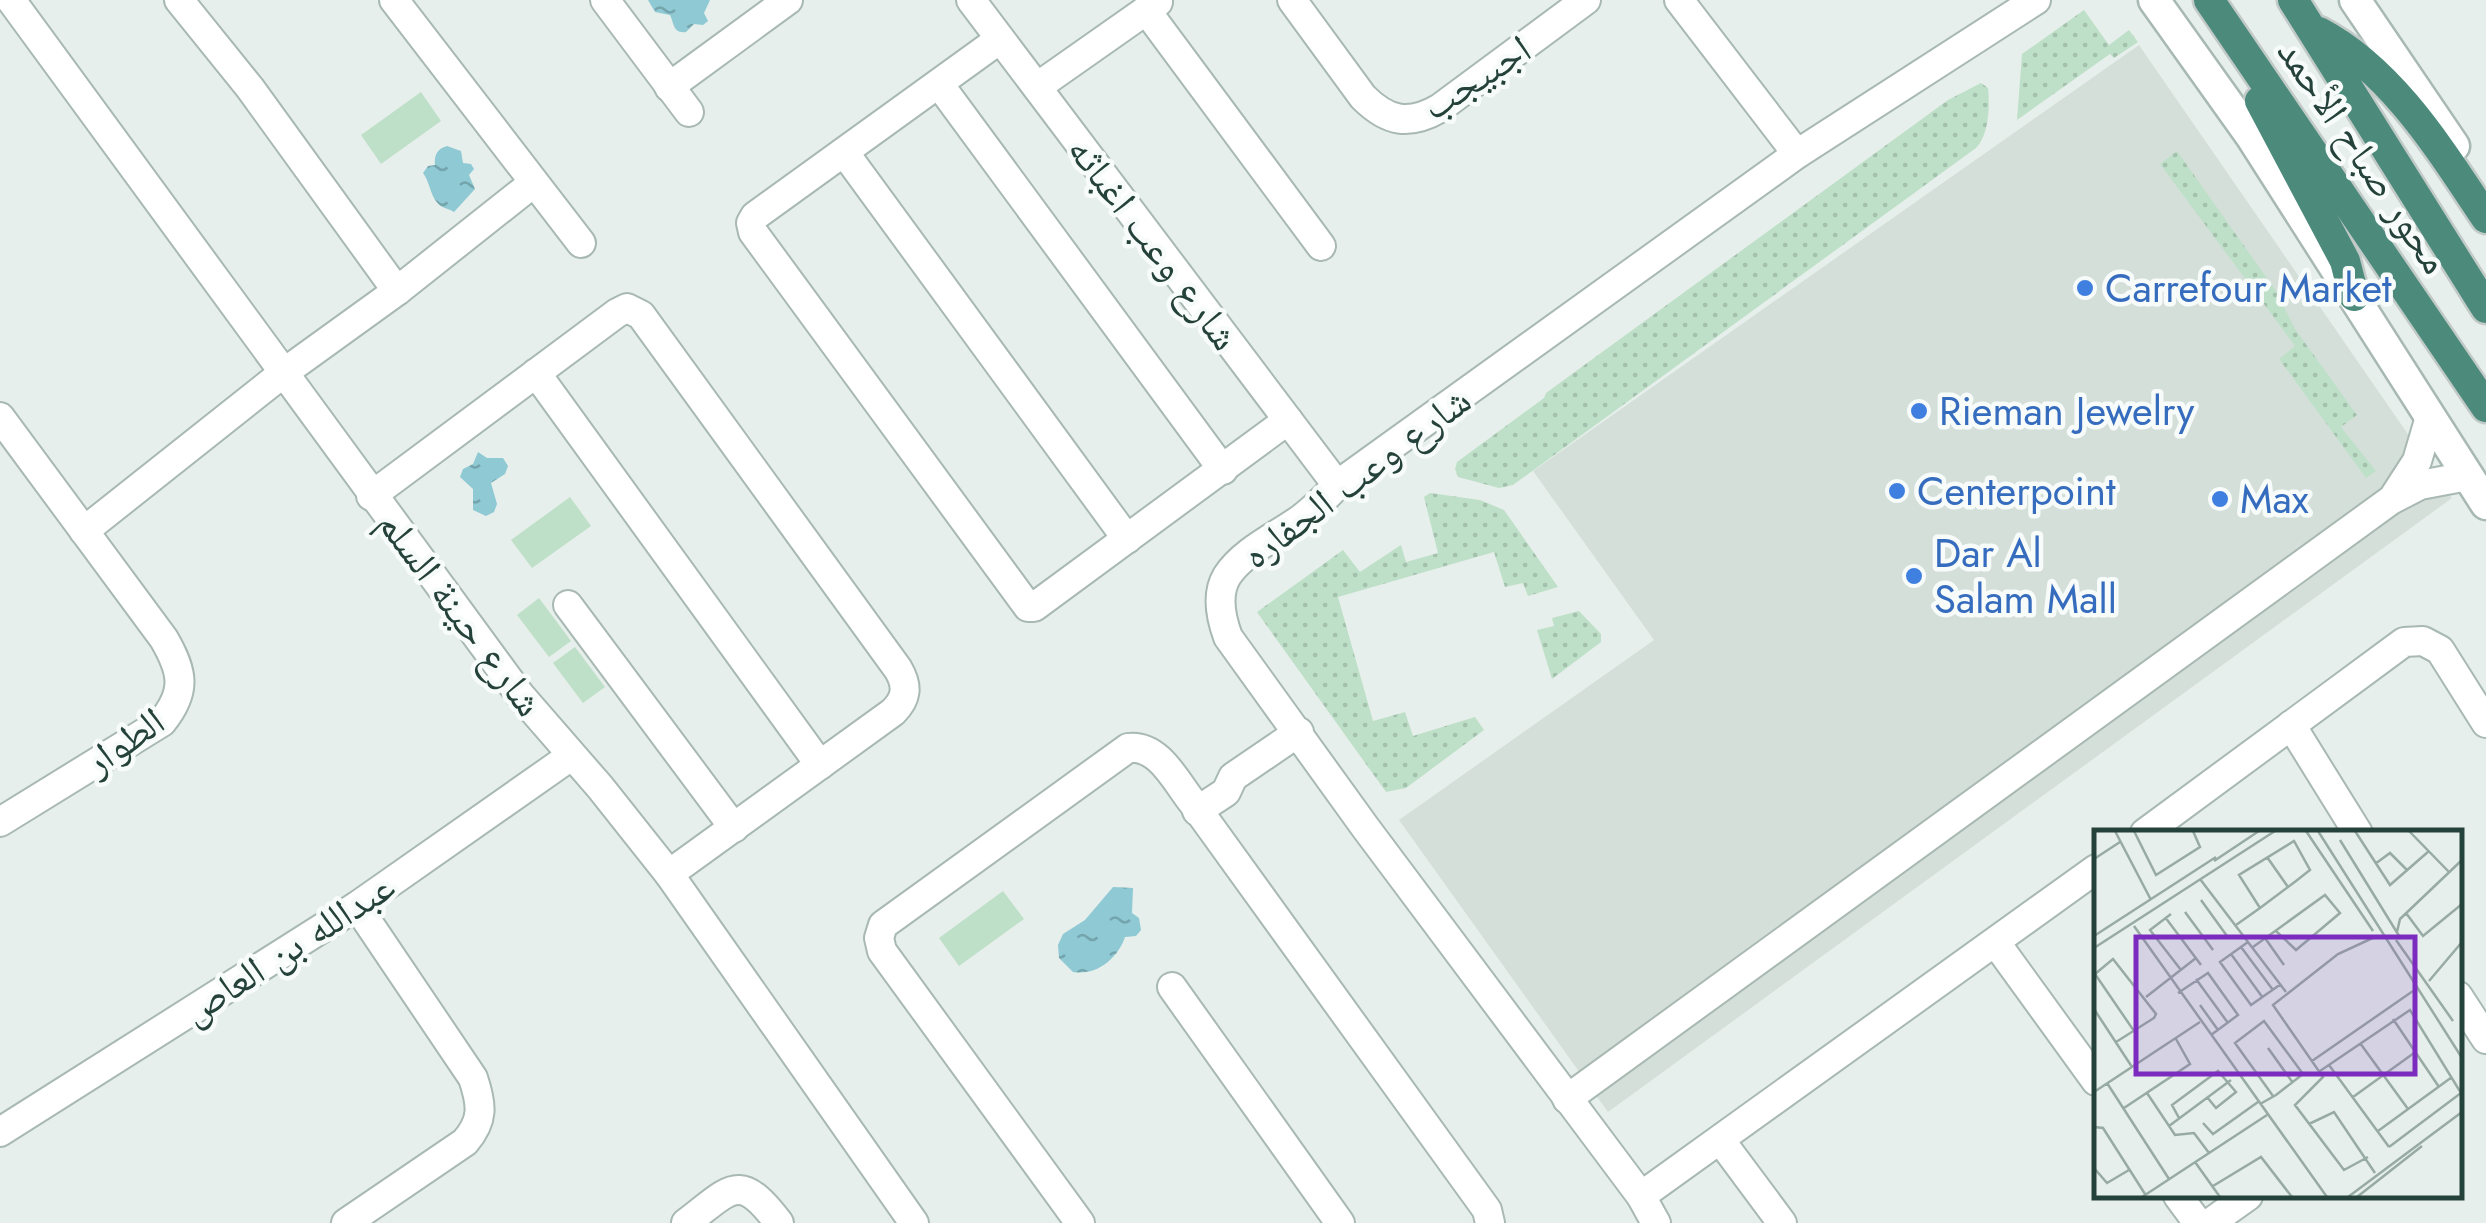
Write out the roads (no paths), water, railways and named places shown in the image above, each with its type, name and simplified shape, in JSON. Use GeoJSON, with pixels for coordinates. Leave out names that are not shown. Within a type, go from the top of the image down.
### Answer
{"type":"FeatureCollection","features":[{"type":"Feature","properties":{"kind":"highway","name":"محور صباح الأحمد"},"geometry":{"type":"LineString","coordinates":[[2209,0],[2486,407]]}},
{"type":"Feature","properties":{"kind":"highway","name":"محور صباح الأحمد"},"geometry":{"type":"LineString","coordinates":[[2293,0],[2486,308]]}},
{"type":"Feature","properties":{"kind":"highway"},"geometry":{"type":"LineString","coordinates":[[2312,29],[2378,74],[2486,218]]}},
{"type":"Feature","properties":{"kind":"highway"},"geometry":{"type":"LineString","coordinates":[[2252,64],[2266,118],[2345,261],[2354,296]]}},
{"type":"Feature","properties":{"kind":"street","name":"شارع حينة السلم"},"geometry":{"type":"LineString","coordinates":[[12,0],[520,695],[669,874],[909,1221]]}},
{"type":"Feature","properties":{"kind":"street"},"geometry":{"type":"LineString","coordinates":[[179,0],[250,88],[396,290]]}},
{"type":"Feature","properties":{"kind":"street"},"geometry":{"type":"LineString","coordinates":[[394,0],[580,243]]}},
{"type":"Feature","properties":{"kind":"street"},"geometry":{"type":"LineString","coordinates":[[606,0],[689,112]]}},
{"type":"Feature","properties":{"kind":"street"},"geometry":{"type":"LineString","coordinates":[[669,87],[788,0]]}},
{"type":"Feature","properties":{"kind":"street","name":"شارع وعب اغباثه"},"geometry":{"type":"LineString","coordinates":[[972,0],[1337,486]]}},
{"type":"Feature","properties":{"kind":"street","name":"اجبيجب"},"geometry":{"type":"LineString","coordinates":[[1292,0],[1363,97],[1377,111],[1401,121],[1426,116],[1440,108],[1586,0]]}},
{"type":"Feature","properties":{"kind":"street"},"geometry":{"type":"LineString","coordinates":[[1679,0],[1797,154]]}},
{"type":"Feature","properties":{"kind":"street","name":"شارع وعب الجفاره"},"geometry":{"type":"LineString","coordinates":[[1656,1223],[1641,1196],[1566,1100],[1228,637],[1222,623],[1222,590],[1228,575],[1243,560],[1304,516],[1337,486],[1797,154],[2036,0]]}},
{"type":"Feature","properties":{"kind":"street","name":"محور صباح الأحمد"},"geometry":{"type":"LineString","coordinates":[[2154,0],[2251,136],[2486,504]]}},
{"type":"Feature","properties":{"kind":"street","name":"محور صباح الأحمد"},"geometry":{"type":"LineString","coordinates":[[2354,0],[2486,194]]}},
{"type":"Feature","properties":{"kind":"street"},"geometry":{"type":"LineString","coordinates":[[1037,88],[1153,5],[1321,246]]}},
{"type":"Feature","properties":{"kind":"street"},"geometry":{"type":"LineString","coordinates":[[1000,39],[756,216],[752,223],[753,232],[798,295],[1028,607],[1034,607],[1288,420]]}},
{"type":"Feature","properties":{"kind":"street"},"geometry":{"type":"LineString","coordinates":[[938,84],[1223,470]]}},
{"type":"Feature","properties":{"kind":"street"},"geometry":{"type":"LineString","coordinates":[[844,152],[1127,539]]}},
{"type":"Feature","properties":{"kind":"street"},"geometry":{"type":"LineString","coordinates":[[84,532],[282,374],[532,184]]}},
{"type":"Feature","properties":{"kind":"street"},"geometry":{"type":"LineString","coordinates":[[372,496],[622,310],[637,311],[886,653],[904,679],[906,692],[902,703],[669,874]]}},
{"type":"Feature","properties":{"kind":"street"},"geometry":{"type":"LineString","coordinates":[[536,372],[820,765]]}},
{"type":"Feature","properties":{"kind":"street","name":"الطوار"},"geometry":{"type":"LineString","coordinates":[[0,417],[177,662],[180,684],[176,705],[162,722],[0,822]]}},
{"type":"Feature","properties":{"kind":"street"},"geometry":{"type":"LineString","coordinates":[[2391,500],[2417,462],[2430,417]]}},
{"type":"Feature","properties":{"kind":"street"},"geometry":{"type":"LineString","coordinates":[[1566,1100],[2391,500],[2420,485],[2468,476]]}},
{"type":"Feature","properties":{"kind":"street"},"geometry":{"type":"LineString","coordinates":[[568,605],[734,828]]}},
{"type":"Feature","properties":{"kind":"street"},"geometry":{"type":"LineString","coordinates":[[2148,830],[2404,642],[2422,641],[2440,650],[2486,723]]}},
{"type":"Feature","properties":{"kind":"street"},"geometry":{"type":"LineString","coordinates":[[2291,725],[2356,830]]}},
{"type":"Feature","properties":{"kind":"street"},"geometry":{"type":"LineString","coordinates":[[1198,811],[1226,792],[1233,777],[1304,740]]}},
{"type":"Feature","properties":{"kind":"street"},"geometry":{"type":"LineString","coordinates":[[1080,1223],[882,951],[880,931],[883,925],[1128,748],[1138,747],[1154,753],[1198,811],[1487,1210],[1490,1223]]}},
{"type":"Feature","properties":{"kind":"street","name":"عبدالله بن العاص"},"geometry":{"type":"LineString","coordinates":[[0,1132],[357,906],[571,756]]}},
{"type":"Feature","properties":{"kind":"street"},"geometry":{"type":"LineString","coordinates":[[1641,1196],[2094,870]]}},
{"type":"Feature","properties":{"kind":"street"},"geometry":{"type":"LineString","coordinates":[[346,1223],[465,1142],[477,1128],[480,1112],[473,1078],[357,906]]}},
{"type":"Feature","properties":{"kind":"street"},"geometry":{"type":"LineString","coordinates":[[1996,943],[2094,1078]]}},
{"type":"Feature","properties":{"kind":"street"},"geometry":{"type":"LineString","coordinates":[[1172,988],[1340,1223]]}},
{"type":"Feature","properties":{"kind":"street"},"geometry":{"type":"LineString","coordinates":[[2461,1004],[2474,1037]]}},
{"type":"Feature","properties":{"kind":"street"},"geometry":{"type":"LineString","coordinates":[[1721,1141],[1782,1223]]}},
{"type":"Feature","properties":{"kind":"street"},"geometry":{"type":"LineString","coordinates":[[686,1223],[725,1194],[745,1189],[755,1194],[780,1223]]}},
{"type":"Feature","properties":{"kind":"street"},"geometry":{"type":"LineString","coordinates":[[2179,1198],[2198,1223]]}},
{"type":"Feature","properties":{"kind":"street"},"geometry":{"type":"LineString","coordinates":[[2210,1223],[2245,1198]]}},
{"type":"Feature","properties":{"kind":"water"},"geometry":{"type":"Polygon","coordinates":[[[648,0],[710,0],[704,13],[708,21],[694,24],[686,32],[679,31],[670,15],[655,12],[648,0]]]}},
{"type":"Feature","properties":{"kind":"water"},"geometry":{"type":"Polygon","coordinates":[[[447,146],[461,151],[463,163],[474,169],[469,175],[475,189],[454,212],[437,203],[423,173],[428,166],[435,165],[437,153],[447,146]]]}},
{"type":"Feature","properties":{"kind":"water"},"geometry":{"type":"Polygon","coordinates":[[[478,452],[487,458],[503,458],[508,466],[505,474],[491,483],[497,504],[494,512],[486,516],[473,510],[473,489],[460,477],[478,452]]]}},
{"type":"Feature","properties":{"kind":"water"},"geometry":{"type":"Polygon","coordinates":[[[1113,887],[1133,888],[1132,913],[1139,918],[1141,930],[1136,936],[1125,937],[1105,964],[1082,973],[1073,972],[1059,958],[1058,945],[1063,934],[1085,920],[1113,887]]]}},
{"type":"Feature","properties":{"kind":"place","name":"Carrefour Market"},"geometry":{"type":"Point","coordinates":[2085,288]}},
{"type":"Feature","properties":{"kind":"place","name":"Rieman Jewelry"},"geometry":{"type":"Point","coordinates":[1919,411]}},
{"type":"Feature","properties":{"kind":"place","name":"Centerpoint"},"geometry":{"type":"Point","coordinates":[1897,491]}},
{"type":"Feature","properties":{"kind":"place","name":"Max"},"geometry":{"type":"Point","coordinates":[2220,499]}},
{"type":"Feature","properties":{"kind":"place","name":"Dar Al Salam Mall"},"geometry":{"type":"Point","coordinates":[1914,576]}}]}
